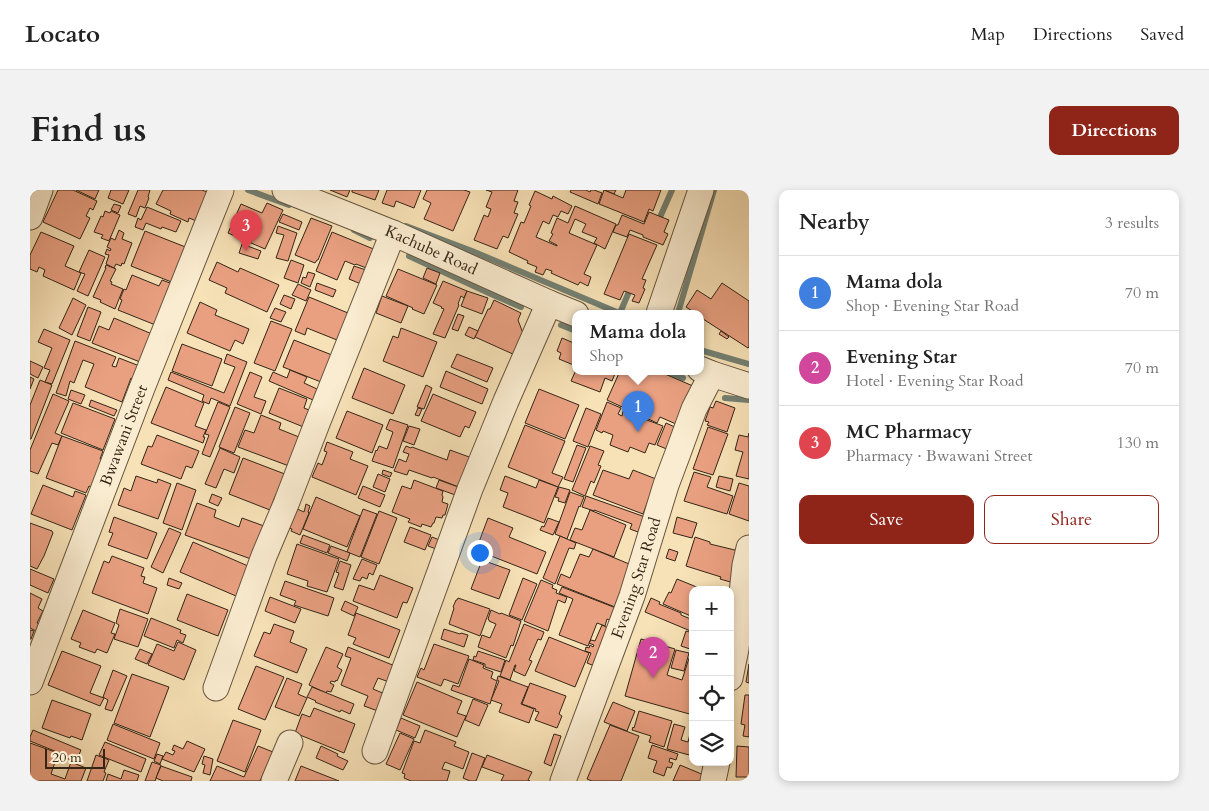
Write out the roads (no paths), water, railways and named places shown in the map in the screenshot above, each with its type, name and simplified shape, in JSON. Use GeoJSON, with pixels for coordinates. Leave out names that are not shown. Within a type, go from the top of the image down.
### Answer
{"type":"FeatureCollection","features":[{"type":"Feature","properties":{"kind":"street"},"geometry":{"type":"LineString","coordinates":[[30,217],[40,190]]}},
{"type":"Feature","properties":{"kind":"street","name":"Bwawani Street"},"geometry":{"type":"LineString","coordinates":[[30,682],[142,388],[221,190]]}},
{"type":"Feature","properties":{"kind":"street","name":"Kachube Road"},"geometry":{"type":"LineString","coordinates":[[285,190],[392,233],[549,304],[572,313]]}},
{"type":"Feature","properties":{"kind":"street"},"geometry":{"type":"LineString","coordinates":[[660,310],[701,190]]}},
{"type":"Feature","properties":{"kind":"street"},"geometry":{"type":"LineString","coordinates":[[216,688],[261,564],[392,233]]}},
{"type":"Feature","properties":{"kind":"street"},"geometry":{"type":"LineString","coordinates":[[375,751],[470,489],[549,304]]}},
{"type":"Feature","properties":{"kind":"street"},"geometry":{"type":"LineString","coordinates":[[706,372],[749,386]]}},
{"type":"Feature","properties":{"kind":"street","name":"Evening Star Road"},"geometry":{"type":"LineString","coordinates":[[563,781],[632,596],[666,485],[706,372]]}},
{"type":"Feature","properties":{"kind":"street"},"geometry":{"type":"LineString","coordinates":[[730,676],[736,649],[745,565],[749,548]]}},
{"type":"Feature","properties":{"kind":"street"},"geometry":{"type":"LineString","coordinates":[[274,781],[290,743]]}},
{"type":"Feature","properties":{"kind":"street"},"geometry":{"type":"LineString","coordinates":[[713,781],[716,766]]}},
{"type":"Feature","properties":{"kind":"waterway"},"geometry":{"type":"LineString","coordinates":[[248,190],[289,205]]}},
{"type":"Feature","properties":{"kind":"waterway"},"geometry":{"type":"LineString","coordinates":[[657,224],[672,190]]}},
{"type":"Feature","properties":{"kind":"waterway"},"geometry":{"type":"LineString","coordinates":[[679,310],[714,190]]}},
{"type":"Feature","properties":{"kind":"waterway"},"geometry":{"type":"LineString","coordinates":[[406,226],[472,251],[612,310]]}},
{"type":"Feature","properties":{"kind":"waterway"},"geometry":{"type":"LineString","coordinates":[[354,230],[370,238]]}},
{"type":"Feature","properties":{"kind":"waterway"},"geometry":{"type":"LineString","coordinates":[[409,256],[521,307]]}},
{"type":"Feature","properties":{"kind":"waterway"},"geometry":{"type":"LineString","coordinates":[[621,310],[631,287]]}},
{"type":"Feature","properties":{"kind":"waterway"},"geometry":{"type":"LineString","coordinates":[[561,325],[572,329]]}},
{"type":"Feature","properties":{"kind":"waterway"},"geometry":{"type":"LineString","coordinates":[[704,351],[749,364]]}},
{"type":"Feature","properties":{"kind":"waterway"},"geometry":{"type":"LineString","coordinates":[[676,375],[683,378]]}},
{"type":"Feature","properties":{"kind":"waterway"},"geometry":{"type":"LineString","coordinates":[[725,398],[749,400]]}},
{"type":"Feature","properties":{"kind":"place","name":"MC Pharmacy"},"geometry":{"type":"Point","coordinates":[246,251]}},
{"type":"Feature","properties":{"kind":"place","name":"Mama dola"},"geometry":{"type":"Point","coordinates":[638,432]}},
{"type":"Feature","properties":{"kind":"place","name":"Evening Star"},"geometry":{"type":"Point","coordinates":[653,678]}}]}
